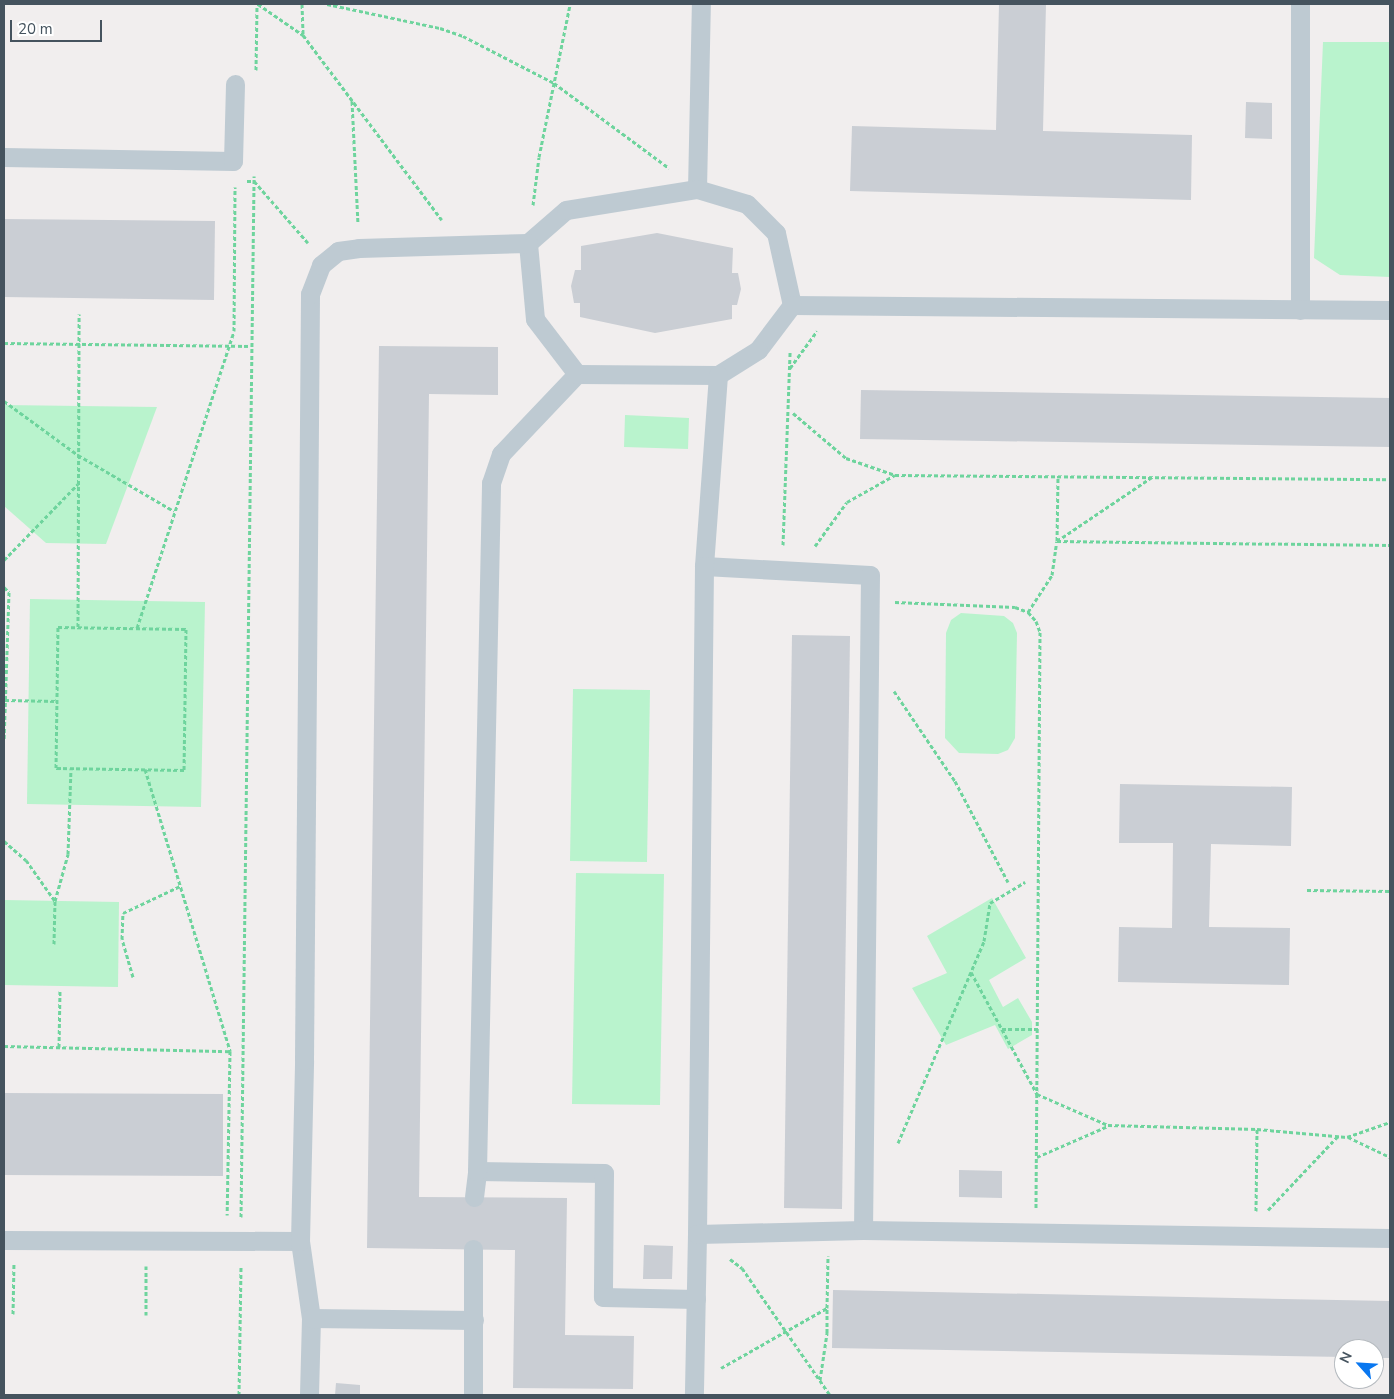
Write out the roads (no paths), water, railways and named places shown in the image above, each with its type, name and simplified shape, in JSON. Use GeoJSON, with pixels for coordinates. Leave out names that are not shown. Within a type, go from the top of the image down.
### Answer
{"type":"FeatureCollection","features":[{"type":"Feature","properties":{"kind":"lane"},"geometry":{"type":"LineString","coordinates":[[697,189],[701,4]]}},
{"type":"Feature","properties":{"kind":"lane"},"geometry":{"type":"LineString","coordinates":[[1300,4],[1300,310]]}},
{"type":"Feature","properties":{"kind":"lane"},"geometry":{"type":"LineString","coordinates":[[4,156],[233,161],[235,84]]}},
{"type":"Feature","properties":{"kind":"lane"},"geometry":{"type":"LineString","coordinates":[[309,1395],[311,1318],[300,1241],[304,1050],[310,294],[321,265],[338,251],[359,248],[528,242],[566,210],[697,189],[747,204],[776,233],[792,305],[758,350],[718,376],[577,374],[502,454],[491,483],[477,1171],[474,1197]]}},
{"type":"Feature","properties":{"kind":"lane"},"geometry":{"type":"LineString","coordinates":[[528,242],[535,319],[577,374]]}},
{"type":"Feature","properties":{"kind":"lane"},"geometry":{"type":"LineString","coordinates":[[792,305],[1390,310]]}},
{"type":"Feature","properties":{"kind":"lane"},"geometry":{"type":"LineString","coordinates":[[694,1389],[698,1234],[704,566],[718,376]]}},
{"type":"Feature","properties":{"kind":"lane"},"geometry":{"type":"LineString","coordinates":[[704,566],[870,576],[863,1230]]}},
{"type":"Feature","properties":{"kind":"lane"},"geometry":{"type":"LineString","coordinates":[[477,1171],[604,1173],[603,1297],[696,1299]]}},
{"type":"Feature","properties":{"kind":"lane"},"geometry":{"type":"LineString","coordinates":[[698,1234],[863,1230],[1036,1232],[1255,1230],[1390,1238]]}},
{"type":"Feature","properties":{"kind":"lane"},"geometry":{"type":"LineString","coordinates":[[4,1240],[300,1241]]}},
{"type":"Feature","properties":{"kind":"lane"},"geometry":{"type":"LineString","coordinates":[[473,1250],[473,1395]]}},
{"type":"Feature","properties":{"kind":"lane"},"geometry":{"type":"LineString","coordinates":[[311,1318],[474,1320]]}}]}
